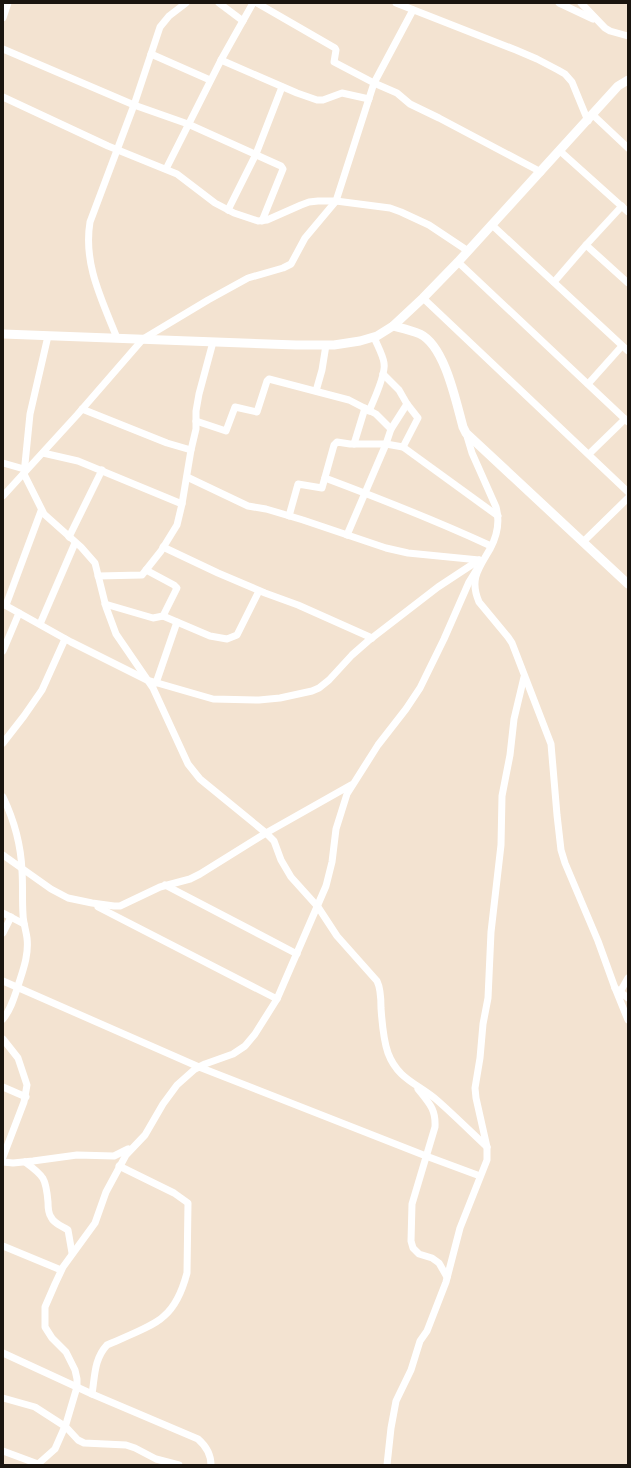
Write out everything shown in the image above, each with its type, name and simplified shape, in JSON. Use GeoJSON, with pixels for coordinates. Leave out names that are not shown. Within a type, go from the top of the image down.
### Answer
{"type":"FeatureCollection","features":[{"type":"Feature","properties":{"kind":"street"},"geometry":{"type":"LineString","coordinates":[[3,18],[8,3]]}},
{"type":"Feature","properties":{"kind":"street"},"geometry":{"type":"LineString","coordinates":[[117,338],[92,272],[89,256],[88,231],[93,212],[134,105],[160,27],[164,20],[186,3]]}},
{"type":"Feature","properties":{"kind":"street"},"geometry":{"type":"LineString","coordinates":[[219,3],[243,20]]}},
{"type":"Feature","properties":{"kind":"street"},"geometry":{"type":"LineString","coordinates":[[166,169],[210,80],[253,3]]}},
{"type":"Feature","properties":{"kind":"street"},"geometry":{"type":"LineString","coordinates":[[257,3],[335,48],[334,62],[397,93],[410,104],[446,121],[541,172]]}},
{"type":"Feature","properties":{"kind":"street"},"geometry":{"type":"LineString","coordinates":[[396,3],[516,50],[565,74],[572,82],[590,118],[628,148]]}},
{"type":"Feature","properties":{"kind":"street"},"geometry":{"type":"LineString","coordinates":[[559,3],[597,20]]}},
{"type":"Feature","properties":{"kind":"street"},"geometry":{"type":"LineString","coordinates":[[581,3],[607,30],[628,36]]}},
{"type":"Feature","properties":{"kind":"street"},"geometry":{"type":"LineString","coordinates":[[3,496],[24,471],[43,453],[143,339],[248,278],[291,264],[309,232],[336,201],[374,83],[413,10]]}},
{"type":"Feature","properties":{"kind":"street"},"geometry":{"type":"LineString","coordinates":[[3,49],[134,105],[188,124],[256,154],[283,168],[262,221]]}},
{"type":"Feature","properties":{"kind":"street"},"geometry":{"type":"LineString","coordinates":[[151,54],[210,80]]}},
{"type":"Feature","properties":{"kind":"street"},"geometry":{"type":"LineString","coordinates":[[221,60],[282,87],[317,100],[323,100],[335,94],[342,93],[369,99]]}},
{"type":"Feature","properties":{"kind":"street"},"geometry":{"type":"LineString","coordinates":[[3,334],[326,345],[348,344],[374,337],[393,326],[423,298],[541,172],[618,86],[627,80]]}},
{"type":"Feature","properties":{"kind":"street"},"geometry":{"type":"LineString","coordinates":[[228,210],[256,154],[282,87]]}},
{"type":"Feature","properties":{"kind":"street"},"geometry":{"type":"LineString","coordinates":[[3,98],[117,149],[166,169],[183,178],[204,196],[228,210],[254,220],[262,221],[309,202],[336,201],[394,210],[429,225],[468,251]]}},
{"type":"Feature","properties":{"kind":"street"},"geometry":{"type":"LineString","coordinates":[[560,151],[628,212]]}},
{"type":"Feature","properties":{"kind":"street"},"geometry":{"type":"LineString","coordinates":[[554,282],[622,206]]}},
{"type":"Feature","properties":{"kind":"street"},"geometry":{"type":"LineString","coordinates":[[492,225],[628,351]]}},
{"type":"Feature","properties":{"kind":"street"},"geometry":{"type":"LineString","coordinates":[[586,245],[628,282]]}},
{"type":"Feature","properties":{"kind":"street"},"geometry":{"type":"LineString","coordinates":[[458,262],[626,420],[589,454]]}},
{"type":"Feature","properties":{"kind":"street"},"geometry":{"type":"LineString","coordinates":[[423,298],[628,492]]}},
{"type":"Feature","properties":{"kind":"street"},"geometry":{"type":"LineString","coordinates":[[3,1451],[37,1465],[55,1448],[66,1426],[77,1387],[75,1370],[66,1352],[52,1338],[45,1326],[45,1307],[61,1270],[72,1253],[95,1224],[106,1192],[120,1166],[132,1147],[145,1135],[163,1104],[177,1085],[187,1075],[199,1067],[233,1054],[245,1046],[255,1034],[277,999],[328,881],[336,829],[347,794],[378,745],[420,688],[444,639],[469,582],[481,560],[491,546],[498,524],[496,507],[472,453],[449,378],[441,358],[434,346],[420,334],[393,326]]}},
{"type":"Feature","properties":{"kind":"street"},"geometry":{"type":"LineString","coordinates":[[48,336],[30,414],[24,471],[41,510],[95,563],[105,604],[120,641],[153,688],[183,754],[194,772],[200,779],[274,841],[284,867],[318,907],[337,936],[380,986],[382,1017],[388,1053],[397,1069],[414,1085],[435,1112],[435,1127],[412,1204],[411,1241],[413,1248],[419,1254],[432,1258],[439,1263],[448,1277]]}},
{"type":"Feature","properties":{"kind":"street"},"geometry":{"type":"LineString","coordinates":[[354,444],[367,409],[376,397],[383,374],[384,363],[374,337]]}},
{"type":"Feature","properties":{"kind":"street"},"geometry":{"type":"LineString","coordinates":[[98,576],[140,576],[164,547],[177,525],[196,429],[199,394],[214,342]]}},
{"type":"Feature","properties":{"kind":"street"},"geometry":{"type":"LineString","coordinates":[[316,391],[322,370],[326,345]]}},
{"type":"Feature","properties":{"kind":"street"},"geometry":{"type":"LineString","coordinates":[[588,384],[622,346]]}},
{"type":"Feature","properties":{"kind":"street"},"geometry":{"type":"LineString","coordinates":[[383,374],[399,390],[418,419],[403,447]]}},
{"type":"Feature","properties":{"kind":"street"},"geometry":{"type":"LineString","coordinates":[[196,421],[226,431],[235,407],[257,412],[268,379],[343,398],[378,416],[391,429]]}},
{"type":"Feature","properties":{"kind":"street"},"geometry":{"type":"LineString","coordinates":[[348,535],[391,429],[407,404]]}},
{"type":"Feature","properties":{"kind":"street"},"geometry":{"type":"LineString","coordinates":[[82,409],[167,443],[191,450]]}},
{"type":"Feature","properties":{"kind":"street"},"geometry":{"type":"LineString","coordinates":[[466,433],[628,584]]}},
{"type":"Feature","properties":{"kind":"street"},"geometry":{"type":"LineString","coordinates":[[289,516],[298,484],[321,489],[335,443],[339,442],[354,444],[386,444],[403,447],[498,516]]}},
{"type":"Feature","properties":{"kind":"street"},"geometry":{"type":"LineString","coordinates":[[43,453],[78,461],[182,504]]}},
{"type":"Feature","properties":{"kind":"street"},"geometry":{"type":"LineString","coordinates":[[3,463],[24,471]]}},
{"type":"Feature","properties":{"kind":"street"},"geometry":{"type":"LineString","coordinates":[[69,537],[102,470]]}},
{"type":"Feature","properties":{"kind":"street"},"geometry":{"type":"LineString","coordinates":[[187,477],[241,503],[289,516],[386,548],[408,553],[481,560]]}},
{"type":"Feature","properties":{"kind":"street"},"geometry":{"type":"LineString","coordinates":[[325,478],[366,493],[491,546]]}},
{"type":"Feature","properties":{"kind":"street"},"geometry":{"type":"LineString","coordinates":[[583,542],[628,498]]}},
{"type":"Feature","properties":{"kind":"street"},"geometry":{"type":"LineString","coordinates":[[41,510],[4,604],[66,639],[147,680],[213,699],[259,700],[280,698],[319,688],[352,655],[372,638],[438,587],[481,560]]}},
{"type":"Feature","properties":{"kind":"street"},"geometry":{"type":"LineString","coordinates":[[40,624],[75,543]]}},
{"type":"Feature","properties":{"kind":"street"},"geometry":{"type":"LineString","coordinates":[[164,547],[218,574],[298,605],[372,638]]}},
{"type":"Feature","properties":{"kind":"street"},"geometry":{"type":"LineString","coordinates":[[477,569],[475,585],[477,596],[491,617],[508,637],[549,735],[557,816],[564,859],[568,872],[618,990],[628,1020]]}},
{"type":"Feature","properties":{"kind":"street"},"geometry":{"type":"LineString","coordinates":[[146,570],[177,588],[163,616]]}},
{"type":"Feature","properties":{"kind":"street"},"geometry":{"type":"LineString","coordinates":[[105,604],[153,618],[163,616],[220,639],[227,639],[233,638],[237,635],[259,591]]}},
{"type":"Feature","properties":{"kind":"street"},"geometry":{"type":"LineString","coordinates":[[3,651],[19,613]]}},
{"type":"Feature","properties":{"kind":"street"},"geometry":{"type":"LineString","coordinates":[[156,683],[177,622]]}},
{"type":"Feature","properties":{"kind":"street"},"geometry":{"type":"LineString","coordinates":[[3,743],[42,690],[66,639]]}},
{"type":"Feature","properties":{"kind":"street"},"geometry":{"type":"LineString","coordinates":[[387,1465],[396,1401],[411,1370],[420,1341],[427,1331],[448,1277],[460,1228],[487,1160],[488,1147],[475,1088],[480,1058],[483,1024],[488,998],[491,932],[501,845],[502,796],[510,755],[514,719],[524,677]]}},
{"type":"Feature","properties":{"kind":"street"},"geometry":{"type":"LineString","coordinates":[[3,855],[60,895],[92,903],[120,906],[165,885],[190,879],[200,874],[266,833],[353,784]]}},
{"type":"Feature","properties":{"kind":"street"},"geometry":{"type":"LineString","coordinates":[[3,797],[15,827],[22,869],[23,917],[27,938],[24,968],[9,1012],[3,1019]]}},
{"type":"Feature","properties":{"kind":"street"},"geometry":{"type":"LineString","coordinates":[[165,885],[297,954]]}},
{"type":"Feature","properties":{"kind":"street"},"geometry":{"type":"LineString","coordinates":[[92,903],[277,999]]}},
{"type":"Feature","properties":{"kind":"street"},"geometry":{"type":"LineString","coordinates":[[3,913],[24,924]]}},
{"type":"Feature","properties":{"kind":"street"},"geometry":{"type":"LineString","coordinates":[[3,933],[10,917]]}},
{"type":"Feature","properties":{"kind":"street"},"geometry":{"type":"LineString","coordinates":[[618,990],[628,978]]}},
{"type":"Feature","properties":{"kind":"street"},"geometry":{"type":"LineString","coordinates":[[3,981],[199,1067],[480,1176]]}},
{"type":"Feature","properties":{"kind":"street"},"geometry":{"type":"LineString","coordinates":[[618,990],[628,998]]}},
{"type":"Feature","properties":{"kind":"street"},"geometry":{"type":"LineString","coordinates":[[3,1039],[18,1058],[27,1085],[26,1097],[3,1157]]}},
{"type":"Feature","properties":{"kind":"street"},"geometry":{"type":"LineString","coordinates":[[414,1085],[437,1100],[488,1147]]}},
{"type":"Feature","properties":{"kind":"street"},"geometry":{"type":"LineString","coordinates":[[3,1087],[26,1097]]}},
{"type":"Feature","properties":{"kind":"street"},"geometry":{"type":"LineString","coordinates":[[3,1162],[25,1162],[77,1155],[114,1156],[132,1147]]}},
{"type":"Feature","properties":{"kind":"street"},"geometry":{"type":"LineString","coordinates":[[25,1162],[44,1178],[50,1215],[54,1222],[68,1230],[72,1253]]}},
{"type":"Feature","properties":{"kind":"street"},"geometry":{"type":"LineString","coordinates":[[92,1394],[97,1358],[101,1351],[107,1345],[163,1318],[178,1298],[187,1273],[188,1203],[174,1194],[120,1166]]}},
{"type":"Feature","properties":{"kind":"street"},"geometry":{"type":"LineString","coordinates":[[3,1246],[61,1270]]}},
{"type":"Feature","properties":{"kind":"street"},"geometry":{"type":"LineString","coordinates":[[3,1354],[198,1439],[204,1444],[207,1450],[211,1459],[211,1465]]}},
{"type":"Feature","properties":{"kind":"street"},"geometry":{"type":"LineString","coordinates":[[3,1398],[35,1407],[66,1426],[78,1440],[84,1443],[126,1444],[156,1459],[180,1465]]}}]}
